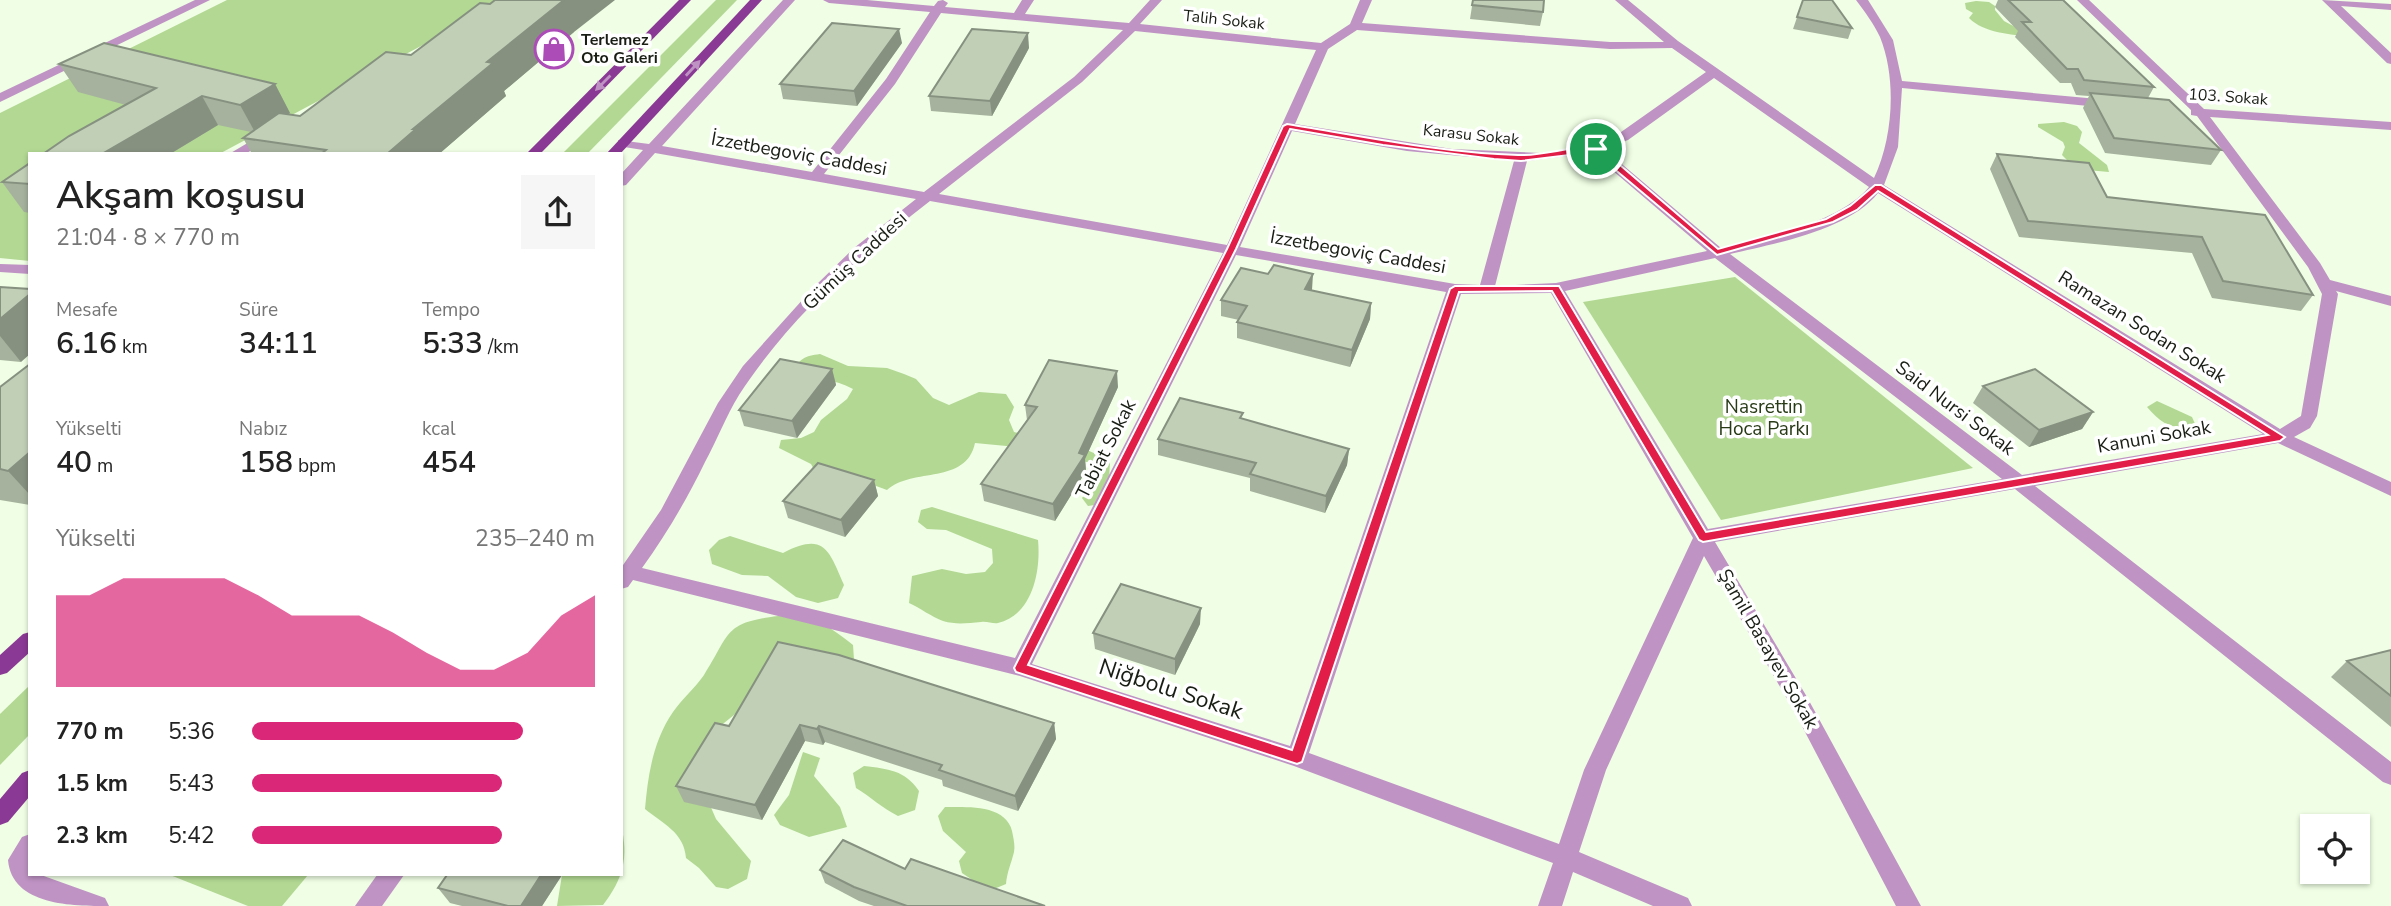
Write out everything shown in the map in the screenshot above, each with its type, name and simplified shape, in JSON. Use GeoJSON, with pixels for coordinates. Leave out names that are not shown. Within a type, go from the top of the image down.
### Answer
{"type":"FeatureCollection","features":[{"type":"Feature","properties":{"kind":"main road"},"geometry":{"type":"LineString","coordinates":[[535,152],[685,0]]}},
{"type":"Feature","properties":{"kind":"main road"},"geometry":{"type":"LineString","coordinates":[[618,149],[756,0]]}},
{"type":"Feature","properties":{"kind":"main road"},"geometry":{"type":"LineString","coordinates":[[0,667],[28,641]]}},
{"type":"Feature","properties":{"kind":"main road"},"geometry":{"type":"LineString","coordinates":[[0,815],[28,782]]}},
{"type":"Feature","properties":{"kind":"street"},"geometry":{"type":"LineString","coordinates":[[0,98],[204,0]]}},
{"type":"Feature","properties":{"kind":"street"},"geometry":{"type":"LineString","coordinates":[[623,180],[789,0]]}},
{"type":"Feature","properties":{"kind":"street","name":"Talih Sokak"},"geometry":{"type":"LineString","coordinates":[[829,0],[941,5],[1017,17],[1323,47]]}},
{"type":"Feature","properties":{"kind":"street"},"geometry":{"type":"LineString","coordinates":[[1017,17],[1028,0]]}},
{"type":"Feature","properties":{"kind":"street","name":"Gümüş Caddesi"},"geometry":{"type":"LineString","coordinates":[[625,577],[672,508],[739,382],[820,289],[859,252],[1049,105],[1134,27],[1156,0]]}},
{"type":"Feature","properties":{"kind":"street"},"geometry":{"type":"LineString","coordinates":[[1323,47],[1355,26],[1366,0]]}},
{"type":"Feature","properties":{"kind":"street","name":"Ramazan Sodan Sokak"},"geometry":{"type":"LineString","coordinates":[[1621,0],[1674,44],[1878,187],[2280,437],[2391,490]]}},
{"type":"Feature","properties":{"kind":"street"},"geometry":{"type":"LineString","coordinates":[[1862,0],[1879,24],[1889,47],[1896,84],[1891,150],[1878,187]]}},
{"type":"Feature","properties":{"kind":"street"},"geometry":{"type":"LineString","coordinates":[[2083,0],[2201,113],[2325,283],[2391,301]]}},
{"type":"Feature","properties":{"kind":"street"},"geometry":{"type":"LineString","coordinates":[[2329,1],[2391,7]]}},
{"type":"Feature","properties":{"kind":"street"},"geometry":{"type":"LineString","coordinates":[[2329,1],[2391,60]]}},
{"type":"Feature","properties":{"kind":"street"},"geometry":{"type":"LineString","coordinates":[[816,177],[891,80],[941,5]]}},
{"type":"Feature","properties":{"kind":"street"},"geometry":{"type":"LineString","coordinates":[[1355,26],[1430,29],[1620,46],[1653,47],[1674,44]]}},
{"type":"Feature","properties":{"kind":"street","name":"Tabiat Sokak"},"geometry":{"type":"LineString","coordinates":[[1020,668],[1232,249],[1323,47]]}},
{"type":"Feature","properties":{"kind":"street","name":"Karasu Sokak"},"geometry":{"type":"LineString","coordinates":[[1287,126],[1459,153],[1521,158],[1596,149],[1617,140],[1714,72]]}},
{"type":"Feature","properties":{"kind":"street"},"geometry":{"type":"LineString","coordinates":[[1896,84],[2118,105]]}},
{"type":"Feature","properties":{"kind":"street","name":"103. Sokak"},"geometry":{"type":"LineString","coordinates":[[2173,110],[2391,126]]}},
{"type":"Feature","properties":{"kind":"street"},"geometry":{"type":"LineString","coordinates":[[239,152],[282,127]]}},
{"type":"Feature","properties":{"kind":"street","name":"İzzetbegoviç Caddesi"},"geometry":{"type":"LineString","coordinates":[[618,149],[651,148],[1455,289],[1486,290],[1556,288],[1717,252],[1829,220],[1853,208],[1878,187]]}},
{"type":"Feature","properties":{"kind":"street","name":"Said Nursi Sokak"},"geometry":{"type":"LineString","coordinates":[[1596,149],[1717,252],[2018,482],[2391,775]]}},
{"type":"Feature","properties":{"kind":"street"},"geometry":{"type":"LineString","coordinates":[[1486,290],[1521,158]]}},
{"type":"Feature","properties":{"kind":"street"},"geometry":{"type":"LineString","coordinates":[[0,268],[28,270]]}},
{"type":"Feature","properties":{"kind":"street","name":"Kanuni Sokak"},"geometry":{"type":"LineString","coordinates":[[1703,537],[2280,437],[2304,424],[2309,416],[2330,294],[2325,283]]}},
{"type":"Feature","properties":{"kind":"street","name":"Şamil Basayev Sokak"},"geometry":{"type":"LineString","coordinates":[[1556,288],[1800,703],[1909,906]]}},
{"type":"Feature","properties":{"kind":"street"},"geometry":{"type":"LineString","coordinates":[[1297,758],[1455,289]]}},
{"type":"Feature","properties":{"kind":"street"},"geometry":{"type":"LineString","coordinates":[[1550,906],[1595,770],[1703,537]]}},
{"type":"Feature","properties":{"kind":"street","name":"Niğbolu Sokak"},"geometry":{"type":"LineString","coordinates":[[625,577],[1020,668],[1297,758],[1565,857],[1681,906]]}},
{"type":"Feature","properties":{"kind":"street"},"geometry":{"type":"LineString","coordinates":[[28,847],[20,860],[21,873],[34,884],[97,906]]}},
{"type":"Feature","properties":{"kind":"street"},"geometry":{"type":"LineString","coordinates":[[367,906],[390,876]]}},
{"type":"Feature","properties":{"kind":"green space"},"geometry":{"type":"Polygon","coordinates":[[[227,0],[507,0],[223,152],[28,152],[28,261],[0,258],[0,113],[227,0]]]}},
{"type":"Feature","properties":{"kind":"green space"},"geometry":{"type":"Polygon","coordinates":[[[716,0],[737,0],[589,152],[564,152],[716,0]]]}},
{"type":"Feature","properties":{"kind":"green space"},"geometry":{"type":"Polygon","coordinates":[[[1989,2],[1995,6],[2004,21],[2032,36],[1998,32],[1975,23],[1969,18],[1973,13],[1966,9],[1965,3],[1989,2]]]}},
{"type":"Feature","properties":{"kind":"green space"},"geometry":{"type":"Polygon","coordinates":[[[2064,122],[2077,126],[2082,132],[2079,143],[2107,165],[2109,172],[2076,169],[2062,155],[2065,147],[2063,142],[2038,127],[2038,124],[2064,122]]]}},
{"type":"Feature","properties":{"kind":"green space","name":"Nasrettin Hoca Parkı"},"geometry":{"type":"Polygon","coordinates":[[[1735,277],[1973,468],[1721,520],[1583,302],[1735,277]]]}},
{"type":"Feature","properties":{"kind":"green space"},"geometry":{"type":"Polygon","coordinates":[[[820,354],[848,366],[887,368],[904,374],[916,379],[933,398],[949,405],[979,392],[1006,394],[1014,407],[1009,420],[1014,432],[1076,446],[1110,462],[1109,480],[1101,504],[1088,506],[1082,498],[1099,473],[1096,464],[1017,447],[975,443],[970,456],[961,465],[898,483],[887,490],[860,480],[816,473],[811,464],[779,448],[781,440],[801,438],[814,432],[821,420],[847,399],[853,389],[793,373],[803,359],[820,354]]]}},
{"type":"Feature","properties":{"kind":"green space"},"geometry":{"type":"Polygon","coordinates":[[[2157,401],[2192,417],[2196,426],[2180,427],[2163,422],[2147,407],[2157,401]]]}},
{"type":"Feature","properties":{"kind":"green space"},"geometry":{"type":"Polygon","coordinates":[[[932,507],[1038,540],[1038,564],[1032,590],[1027,601],[1010,618],[996,623],[953,623],[943,621],[909,603],[912,576],[942,569],[966,574],[985,572],[993,563],[992,549],[946,530],[927,529],[918,522],[921,510],[932,507]]]}},
{"type":"Feature","properties":{"kind":"green space"},"geometry":{"type":"Polygon","coordinates":[[[730,536],[783,553],[808,544],[817,544],[824,548],[844,585],[838,598],[818,603],[796,597],[768,576],[742,575],[712,564],[709,550],[719,540],[730,536]]]}},
{"type":"Feature","properties":{"kind":"green space"},"geometry":{"type":"Polygon","coordinates":[[[778,616],[810,619],[835,631],[853,645],[854,660],[739,711],[719,727],[696,773],[716,819],[751,861],[747,879],[728,889],[716,887],[686,858],[677,835],[645,809],[653,759],[666,723],[704,675],[730,632],[747,622],[778,616]]]}},
{"type":"Feature","properties":{"kind":"green space"},"geometry":{"type":"Polygon","coordinates":[[[28,687],[28,736],[0,765],[0,714],[28,687]]]}},
{"type":"Feature","properties":{"kind":"green space"},"geometry":{"type":"Polygon","coordinates":[[[803,752],[820,758],[814,776],[840,807],[847,827],[809,837],[780,825],[774,815],[789,795],[803,752]]]}},
{"type":"Feature","properties":{"kind":"green space"},"geometry":{"type":"Polygon","coordinates":[[[864,766],[902,775],[914,784],[919,791],[915,810],[898,816],[856,788],[853,773],[864,766]]]}},
{"type":"Feature","properties":{"kind":"green space"},"geometry":{"type":"Polygon","coordinates":[[[945,807],[987,810],[1004,818],[1010,826],[1014,846],[1006,884],[989,891],[962,873],[959,861],[966,852],[943,831],[938,816],[945,807]]]}},
{"type":"Feature","properties":{"kind":"green space"},"geometry":{"type":"Polygon","coordinates":[[[173,876],[307,876],[282,906],[248,906],[173,876]]]}},
{"type":"Feature","properties":{"kind":"green space"},"geometry":{"type":"Polygon","coordinates":[[[562,876],[620,876],[603,905],[557,906],[562,876]]]}},
{"type":"Feature","properties":{"kind":"building"},"geometry":{"type":"Polygon","coordinates":[[[495,0],[564,0],[487,62],[493,63],[389,152],[324,152],[326,150],[243,138],[279,113],[300,116],[386,52],[411,55],[480,3],[490,4],[495,0]]]}},
{"type":"Feature","properties":{"kind":"building"},"geometry":{"type":"Polygon","coordinates":[[[1473,0],[1544,0],[1543,12],[1472,5],[1473,0]]]}},
{"type":"Feature","properties":{"kind":"building"},"geometry":{"type":"Polygon","coordinates":[[[1803,0],[1832,0],[1852,28],[1797,17],[1803,0]]]}},
{"type":"Feature","properties":{"kind":"building"},"geometry":{"type":"Polygon","coordinates":[[[2008,0],[2063,0],[2154,87],[2084,80],[2078,69],[2067,69],[2022,22],[2031,22],[2008,0]]]}},
{"type":"Feature","properties":{"kind":"building"},"geometry":{"type":"Polygon","coordinates":[[[832,23],[899,29],[854,91],[780,84],[832,23]]]}},
{"type":"Feature","properties":{"kind":"building"},"geometry":{"type":"Polygon","coordinates":[[[972,29],[1028,33],[990,101],[929,96],[972,29]]]}},
{"type":"Feature","properties":{"kind":"building"},"geometry":{"type":"Polygon","coordinates":[[[104,43],[275,84],[240,105],[202,96],[105,152],[46,152],[69,136],[156,88],[59,64],[104,43]]]}},
{"type":"Feature","properties":{"kind":"building"},"geometry":{"type":"Polygon","coordinates":[[[2090,93],[2169,100],[2221,150],[2114,138],[2090,93]]]}},
{"type":"Feature","properties":{"kind":"building"},"geometry":{"type":"Polygon","coordinates":[[[1997,154],[2089,163],[2107,197],[2265,215],[2313,295],[2223,281],[2202,237],[2028,221],[1997,154]]]}},
{"type":"Feature","properties":{"kind":"building"},"geometry":{"type":"Polygon","coordinates":[[[28,164],[28,184],[2,182],[28,164]]]}},
{"type":"Feature","properties":{"kind":"building"},"geometry":{"type":"Polygon","coordinates":[[[1274,265],[1313,274],[1305,289],[1371,303],[1352,350],[1237,322],[1247,306],[1221,300],[1241,268],[1268,274],[1274,265]]]}},
{"type":"Feature","properties":{"kind":"building"},"geometry":{"type":"Polygon","coordinates":[[[0,287],[28,289],[28,296],[0,319],[0,287]]]}},
{"type":"Feature","properties":{"kind":"building"},"geometry":{"type":"Polygon","coordinates":[[[780,359],[832,369],[792,421],[739,410],[780,359]]]}},
{"type":"Feature","properties":{"kind":"building"},"geometry":{"type":"Polygon","coordinates":[[[1049,360],[1117,371],[1079,453],[1085,455],[1053,504],[981,484],[1037,407],[1025,405],[1049,360]]]}},
{"type":"Feature","properties":{"kind":"building"},"geometry":{"type":"Polygon","coordinates":[[[28,366],[28,454],[8,471],[0,469],[0,387],[28,366]]]}},
{"type":"Feature","properties":{"kind":"building"},"geometry":{"type":"Polygon","coordinates":[[[2035,369],[2093,412],[2039,430],[1983,386],[2035,369]]]}},
{"type":"Feature","properties":{"kind":"building"},"geometry":{"type":"Polygon","coordinates":[[[1180,398],[1243,413],[1240,418],[1349,449],[1326,496],[1250,474],[1256,463],[1158,439],[1180,398]]]}},
{"type":"Feature","properties":{"kind":"building"},"geometry":{"type":"Polygon","coordinates":[[[818,463],[874,480],[841,520],[783,501],[818,463]]]}},
{"type":"Feature","properties":{"kind":"building"},"geometry":{"type":"Polygon","coordinates":[[[1121,584],[1201,608],[1175,659],[1093,633],[1121,584]]]}},
{"type":"Feature","properties":{"kind":"building"},"geometry":{"type":"Polygon","coordinates":[[[778,642],[839,655],[1054,723],[1015,796],[939,770],[942,765],[819,726],[817,729],[800,725],[755,805],[676,786],[715,723],[729,726],[778,642]]]}},
{"type":"Feature","properties":{"kind":"building"},"geometry":{"type":"Polygon","coordinates":[[[2391,650],[2391,696],[2347,661],[2391,650]]]}},
{"type":"Feature","properties":{"kind":"building"},"geometry":{"type":"Polygon","coordinates":[[[843,840],[905,869],[911,859],[1045,906],[907,906],[854,887],[820,870],[843,840]]]}},
{"type":"Feature","properties":{"kind":"building"},"geometry":{"type":"Polygon","coordinates":[[[446,876],[540,876],[521,906],[508,906],[438,888],[446,876]]]}},
{"type":"Feature","properties":{"kind":"place","name":"Terlemez Oto Galeri"},"geometry":{"type":"Point","coordinates":[554,49]}},
{"type":"Feature","properties":{"kind":"route"},"geometry":{"type":"LineString","coordinates":[[1287,126],[1494,156],[1521,158],[1596,149],[1717,252],[1829,220],[1853,208],[1878,187],[2280,437],[1703,537],[1556,288],[1455,289],[1297,758],[1020,668],[1232,249],[1287,126]]}}]}
